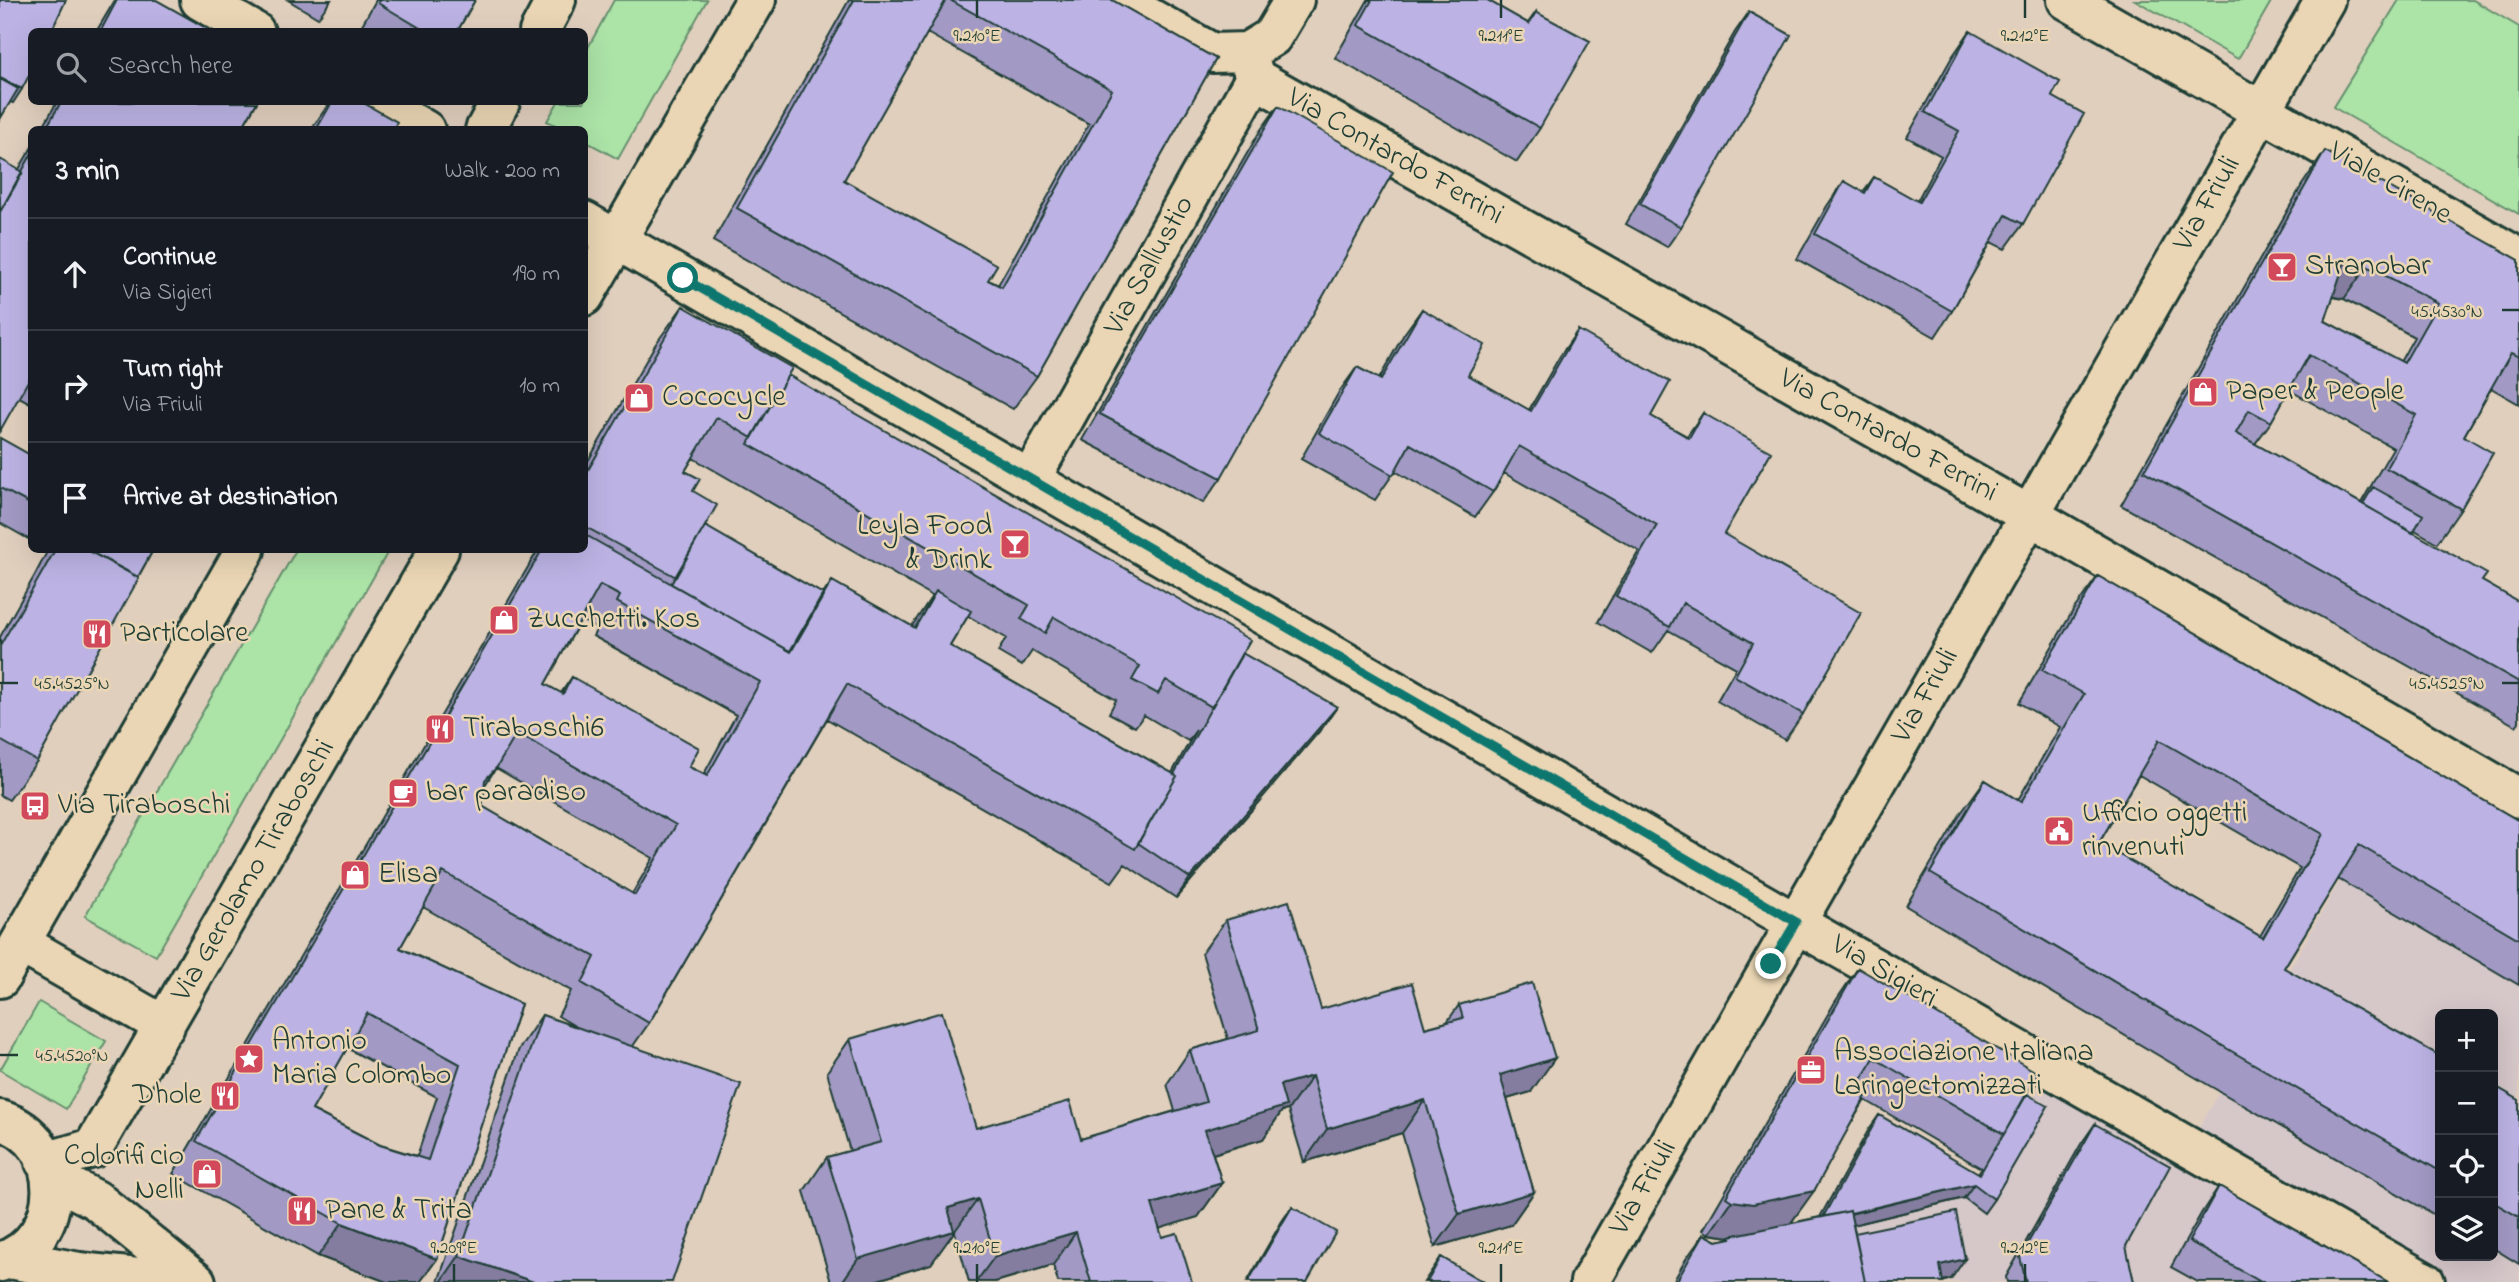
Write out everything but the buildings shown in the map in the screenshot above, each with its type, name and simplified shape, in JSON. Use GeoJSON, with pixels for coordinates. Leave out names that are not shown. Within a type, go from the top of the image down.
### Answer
{"type":"FeatureCollection","features":[{"type":"Feature","properties":{"kind":"street"},"geometry":{"type":"LineString","coordinates":[[200,0],[247,28]]}},
{"type":"Feature","properties":{"kind":"street"},"geometry":{"type":"LineString","coordinates":[[541,28],[556,0]]}},
{"type":"Feature","properties":{"kind":"street"},"geometry":{"type":"LineString","coordinates":[[588,289],[755,0]]}},
{"type":"Feature","properties":{"kind":"street"},"geometry":{"type":"LineString","coordinates":[[1118,0],[1212,53],[1251,65],[1294,0]]}},
{"type":"Feature","properties":{"kind":"street","name":"Viale Cirene"},"geometry":{"type":"LineString","coordinates":[[2067,0],[2519,258]]}},
{"type":"Feature","properties":{"kind":"street"},"geometry":{"type":"LineString","coordinates":[[2261,110],[2325,0]]}},
{"type":"Feature","properties":{"kind":"street","name":"Via Sallustio"},"geometry":{"type":"LineString","coordinates":[[1031,478],[1251,65]]}},
{"type":"Feature","properties":{"kind":"street","name":"Via Contardo Ferrini"},"geometry":{"type":"LineString","coordinates":[[1251,65],[2519,798]]}},
{"type":"Feature","properties":{"kind":"street"},"geometry":{"type":"LineString","coordinates":[[381,105],[418,126]]}},
{"type":"Feature","properties":{"kind":"street"},"geometry":{"type":"LineString","coordinates":[[487,126],[498,105]]}},
{"type":"Feature","properties":{"kind":"street","name":"Via Friuli"},"geometry":{"type":"LineString","coordinates":[[1590,1282],[2261,110]]}},
{"type":"Feature","properties":{"kind":"street"},"geometry":{"type":"LineString","coordinates":[[588,223],[617,240]]}},
{"type":"Feature","properties":{"kind":"street","name":"Via Sigieri"},"geometry":{"type":"LineString","coordinates":[[617,240],[1796,922],[2425,1282]]}},
{"type":"Feature","properties":{"kind":"street"},"geometry":{"type":"LineString","coordinates":[[0,978],[243,553]]}},
{"type":"Feature","properties":{"kind":"street","name":"Via Gerolamo Tiraboschi"},"geometry":{"type":"LineString","coordinates":[[48,1170],[93,1148],[437,553]]}},
{"type":"Feature","properties":{"kind":"street"},"geometry":{"type":"LineString","coordinates":[[20,943],[165,1026]]}},
{"type":"Feature","properties":{"kind":"street"},"geometry":{"type":"LineString","coordinates":[[0,1120],[26,1134],[42,1154],[48,1170],[52,1202],[44,1225],[30,1245],[5,1261]]}},
{"type":"Feature","properties":{"kind":"street"},"geometry":{"type":"LineString","coordinates":[[48,1170],[96,1200],[197,1282]]}},
{"type":"Feature","properties":{"kind":"street"},"geometry":{"type":"LineString","coordinates":[[5,1261],[178,1282]]}},
{"type":"Feature","properties":{"kind":"shaded area"},"geometry":{"type":"Polygon","coordinates":[[[2417,746],[2519,804],[2519,1282],[2435,1282],[2191,1142],[2417,746]]]}},
{"type":"Feature","properties":{"kind":"shaded area"},"geometry":{"type":"Polygon","coordinates":[[[2037,1065],[2417,1282],[1841,1282],[1831,1229],[1964,1198],[2037,1065]]]}},
{"type":"Feature","properties":{"kind":"green space"},"geometry":{"type":"Polygon","coordinates":[[[614,0],[707,0],[618,159],[588,143],[588,126],[557,126],[547,121],[556,105],[588,105],[588,48],[614,0]]]}},
{"type":"Feature","properties":{"kind":"green space"},"geometry":{"type":"Polygon","coordinates":[[[2135,0],[2272,0],[2238,59],[2135,0]]]}},
{"type":"Feature","properties":{"kind":"green space"},"geometry":{"type":"Polygon","coordinates":[[[2399,0],[2473,0],[2519,27],[2519,214],[2333,107],[2399,0]]]}},
{"type":"Feature","properties":{"kind":"green space"},"geometry":{"type":"Polygon","coordinates":[[[294,553],[387,553],[156,956],[85,916],[294,553]]]}},
{"type":"Feature","properties":{"kind":"green space"},"geometry":{"type":"Polygon","coordinates":[[[39,1002],[106,1041],[66,1109],[0,1070],[39,1002]]]}},
{"type":"Feature","properties":{"kind":"place","name":"Stranobar"},"geometry":{"type":"Point","coordinates":[2282,267]}},
{"type":"Feature","properties":{"kind":"place","name":"Paper & People"},"geometry":{"type":"Point","coordinates":[2203,392]}},
{"type":"Feature","properties":{"kind":"place","name":"Cococycle"},"geometry":{"type":"Point","coordinates":[639,398]}},
{"type":"Feature","properties":{"kind":"place","name":"Leyla Food & Drink"},"geometry":{"type":"Point","coordinates":[1015,544]}},
{"type":"Feature","properties":{"kind":"place","name":"Zucchetti. Kos"},"geometry":{"type":"Point","coordinates":[504,620]}},
{"type":"Feature","properties":{"kind":"place","name":"Particolare"},"geometry":{"type":"Point","coordinates":[97,634]}},
{"type":"Feature","properties":{"kind":"place","name":"Tiraboschi6"},"geometry":{"type":"Point","coordinates":[440,729]}},
{"type":"Feature","properties":{"kind":"place","name":"bar paradiso"},"geometry":{"type":"Point","coordinates":[403,793]}},
{"type":"Feature","properties":{"kind":"place","name":"Via Tiraboschi"},"geometry":{"type":"Point","coordinates":[35,806]}},
{"type":"Feature","properties":{"kind":"place","name":"Ufficio oggetti rinvenuti"},"geometry":{"type":"Point","coordinates":[2059,831]}},
{"type":"Feature","properties":{"kind":"place","name":"Elisa"},"geometry":{"type":"Point","coordinates":[355,875]}},
{"type":"Feature","properties":{"kind":"place","name":"Antonio Maria Colombo"},"geometry":{"type":"Point","coordinates":[249,1059]}},
{"type":"Feature","properties":{"kind":"place","name":"Associazione Italiana Laringectomizzati"},"geometry":{"type":"Point","coordinates":[1811,1070]}},
{"type":"Feature","properties":{"kind":"place","name":"Dhole"},"geometry":{"type":"Point","coordinates":[225,1096]}},
{"type":"Feature","properties":{"kind":"place","name":"Colorificio Nelli"},"geometry":{"type":"Point","coordinates":[207,1174]}},
{"type":"Feature","properties":{"kind":"place","name":"Pane & Trita"},"geometry":{"type":"Point","coordinates":[302,1211]}},
{"type":"Feature","properties":{"kind":"route"},"geometry":{"type":"LineString","coordinates":[[683,278],[1796,922],[1771,964]]}}]}
